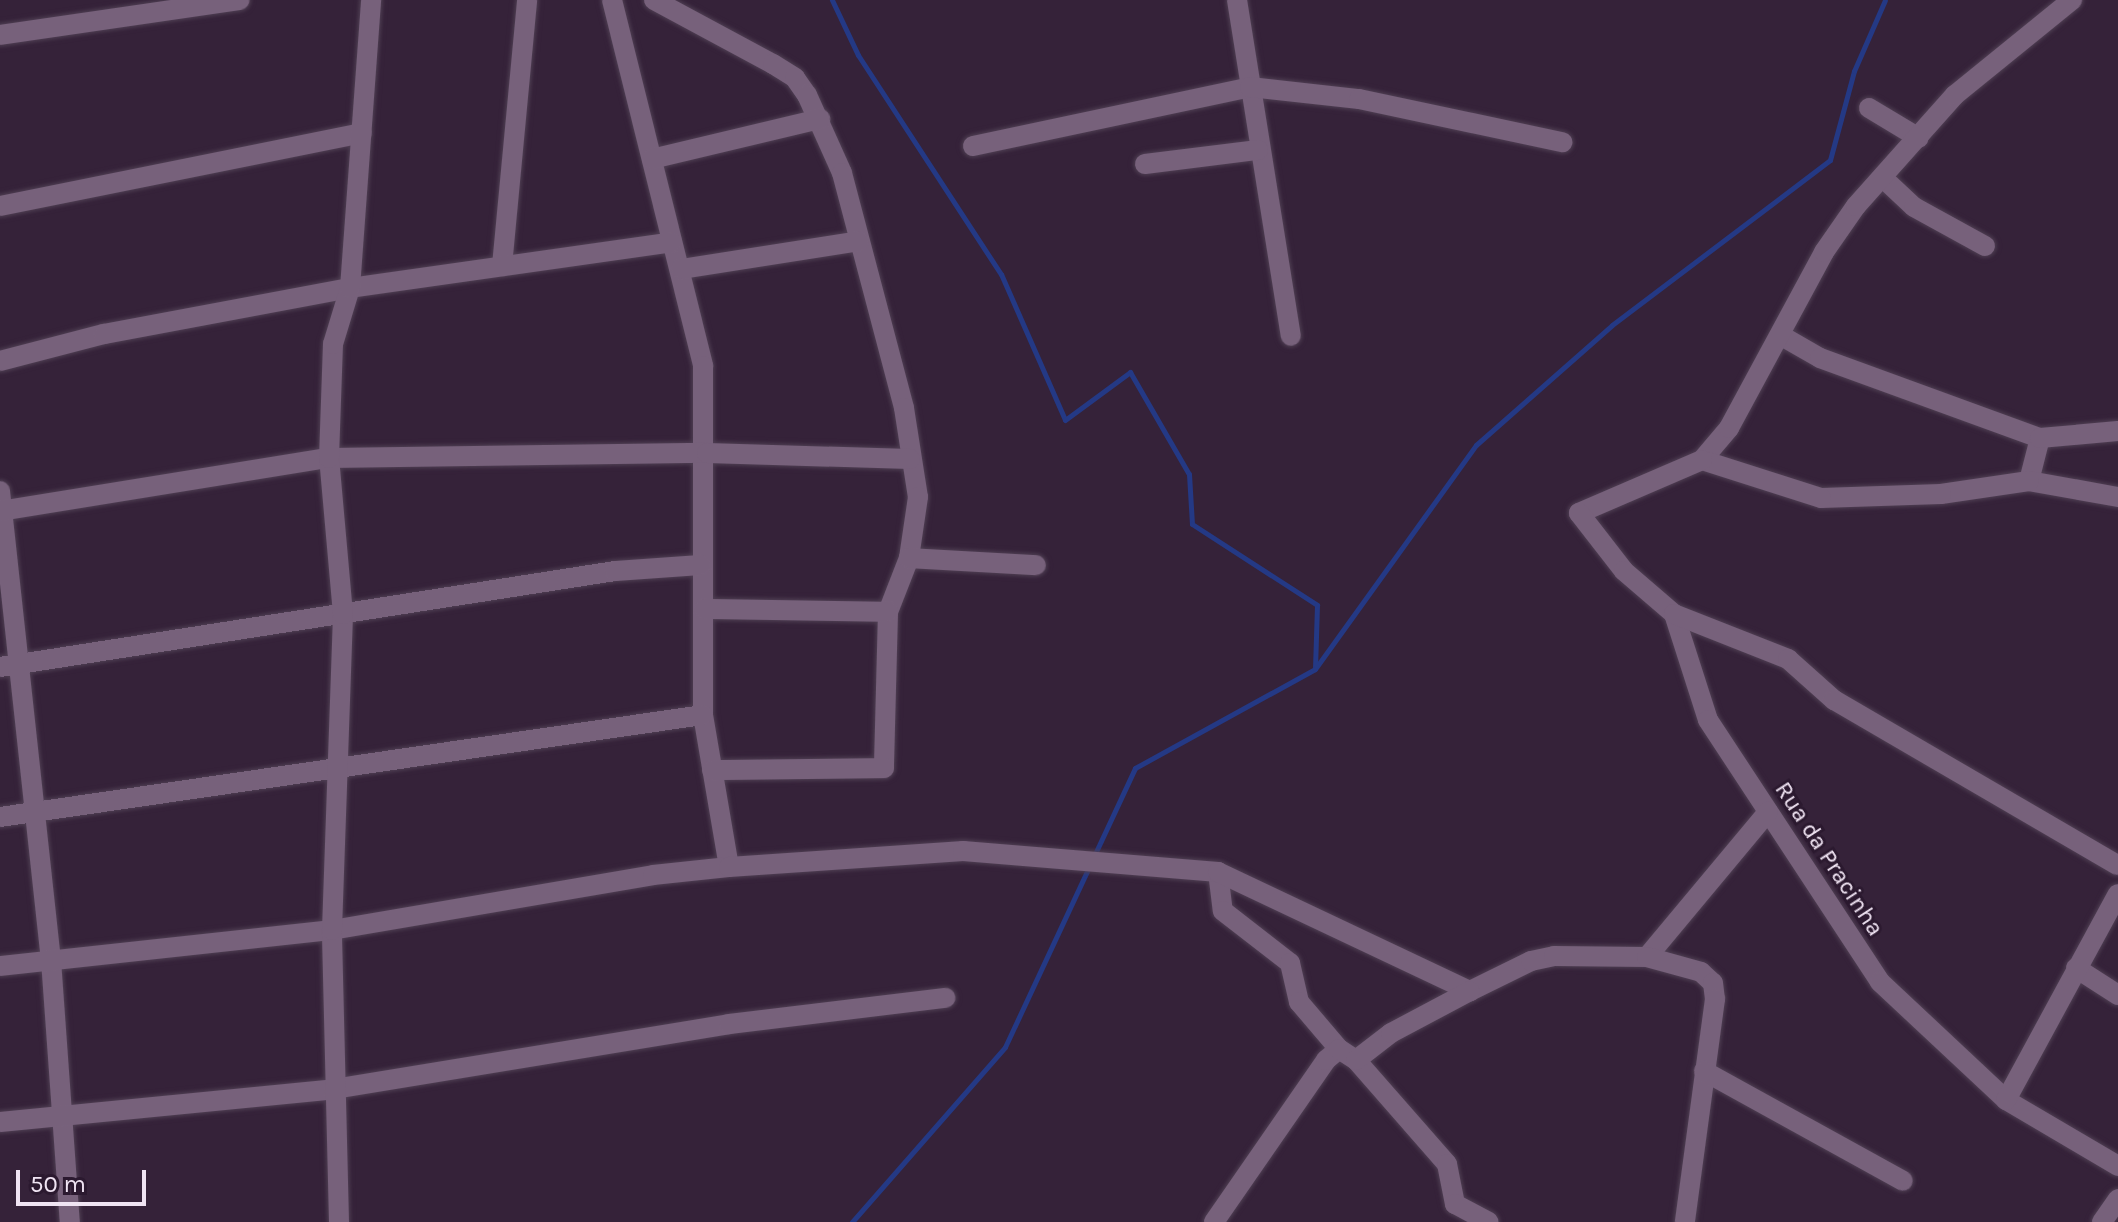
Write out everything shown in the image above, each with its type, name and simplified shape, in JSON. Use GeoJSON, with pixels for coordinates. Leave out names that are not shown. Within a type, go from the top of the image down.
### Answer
{"type":"FeatureCollection","features":[{"type":"Feature","properties":{"kind":"street"},"geometry":{"type":"LineString","coordinates":[[0,35],[239,0]]}},
{"type":"Feature","properties":{"kind":"street"},"geometry":{"type":"LineString","coordinates":[[339,1222],[332,930],[343,614],[329,458],[333,344],[350,288],[371,0]]}},
{"type":"Feature","properties":{"kind":"street"},"geometry":{"type":"LineString","coordinates":[[502,266],[527,0]]}},
{"type":"Feature","properties":{"kind":"street"},"geometry":{"type":"LineString","coordinates":[[612,0],[703,366],[707,453],[701,565],[704,609],[703,715],[729,867]]}},
{"type":"Feature","properties":{"kind":"street"},"geometry":{"type":"LineString","coordinates":[[654,0],[795,78],[820,119],[842,173],[904,408],[918,497],[909,558],[888,612],[884,768],[712,770]]}},
{"type":"Feature","properties":{"kind":"street"},"geometry":{"type":"LineString","coordinates":[[1237,0],[1258,150],[1291,336]]}},
{"type":"Feature","properties":{"kind":"street"},"geometry":{"type":"LineString","coordinates":[[2072,0],[1955,95],[1856,206],[1824,252],[1729,428],[1702,460],[1579,513],[1624,571],[1674,614],[1788,659],[1834,700],[2118,865]]}},
{"type":"Feature","properties":{"kind":"street"},"geometry":{"type":"LineString","coordinates":[[973,146],[1250,87],[1359,99],[1562,142]]}},
{"type":"Feature","properties":{"kind":"street"},"geometry":{"type":"LineString","coordinates":[[1869,108],[1919,138]]}},
{"type":"Feature","properties":{"kind":"street"},"geometry":{"type":"LineString","coordinates":[[652,159],[820,119]]}},
{"type":"Feature","properties":{"kind":"street"},"geometry":{"type":"LineString","coordinates":[[0,206],[362,133]]}},
{"type":"Feature","properties":{"kind":"street"},"geometry":{"type":"LineString","coordinates":[[1145,164],[1258,150]]}},
{"type":"Feature","properties":{"kind":"street"},"geometry":{"type":"LineString","coordinates":[[1883,178],[1914,207],[1985,246]]}},
{"type":"Feature","properties":{"kind":"street"},"geometry":{"type":"LineString","coordinates":[[681,269],[859,241]]}},
{"type":"Feature","properties":{"kind":"street"},"geometry":{"type":"LineString","coordinates":[[0,361],[104,334],[350,288],[672,242]]}},
{"type":"Feature","properties":{"kind":"street"},"geometry":{"type":"LineString","coordinates":[[1780,335],[1820,358],[2040,438],[2118,432]]}},
{"type":"Feature","properties":{"kind":"street"},"geometry":{"type":"LineString","coordinates":[[2029,481],[2040,438]]}},
{"type":"Feature","properties":{"kind":"street"},"geometry":{"type":"LineString","coordinates":[[70,1222],[51,960],[35,813],[10,666],[1,504],[329,458],[707,453],[910,459]]}},
{"type":"Feature","properties":{"kind":"street"},"geometry":{"type":"LineString","coordinates":[[1702,460],[1821,498],[1941,494],[2029,481],[2118,497]]}},
{"type":"Feature","properties":{"kind":"street"},"geometry":{"type":"LineString","coordinates":[[909,558],[1036,565]]}},
{"type":"Feature","properties":{"kind":"street"},"geometry":{"type":"LineString","coordinates":[[10,666],[615,571],[701,565]]}},
{"type":"Feature","properties":{"kind":"street"},"geometry":{"type":"LineString","coordinates":[[704,609],[888,612]]}},
{"type":"Feature","properties":{"kind":"street","name":"Rua da Pracinha"},"geometry":{"type":"LineString","coordinates":[[1674,614],[1700,702],[1880,982],[2006,1100],[2118,1166]]}},
{"type":"Feature","properties":{"kind":"street"},"geometry":{"type":"LineString","coordinates":[[0,817],[336,765],[703,715]]}},
{"type":"Feature","properties":{"kind":"street"},"geometry":{"type":"LineString","coordinates":[[1647,957],[1768,812]]}},
{"type":"Feature","properties":{"kind":"street"},"geometry":{"type":"LineString","coordinates":[[0,966],[332,930],[653,875],[963,851],[1218,872],[1470,991]]}},
{"type":"Feature","properties":{"kind":"street"},"geometry":{"type":"LineString","coordinates":[[1218,872],[1223,911],[1290,963],[1299,1002],[1447,1164],[1455,1204],[1489,1222]]}},
{"type":"Feature","properties":{"kind":"street"},"geometry":{"type":"LineString","coordinates":[[2006,1100],[2118,894]]}},
{"type":"Feature","properties":{"kind":"street"},"geometry":{"type":"LineString","coordinates":[[1214,1222],[1308,1079],[1348,1054],[1470,991],[1531,961],[1554,956],[1647,957],[1701,972],[1713,983],[1685,1222]]}},
{"type":"Feature","properties":{"kind":"street"},"geometry":{"type":"LineString","coordinates":[[2076,968],[2118,995]]}},
{"type":"Feature","properties":{"kind":"street"},"geometry":{"type":"LineString","coordinates":[[0,1122],[334,1089],[729,1024],[945,998]]}},
{"type":"Feature","properties":{"kind":"street"},"geometry":{"type":"LineString","coordinates":[[1704,1071],[1903,1181]]}},
{"type":"Feature","properties":{"kind":"street"},"geometry":{"type":"LineString","coordinates":[[2102,1222],[2118,1199]]}},
{"type":"Feature","properties":{"kind":"waterway"},"geometry":{"type":"LineString","coordinates":[[832,0],[858,55],[1001,274],[1065,420],[1130,372],[1189,474],[1192,524],[1317,605],[1315,668]]}},
{"type":"Feature","properties":{"kind":"waterway"},"geometry":{"type":"LineString","coordinates":[[1094,856],[1135,768],[1315,669],[1476,445],[1612,325],[1830,160],[1854,71],[1885,0]]}},
{"type":"Feature","properties":{"kind":"waterway"},"geometry":{"type":"LineString","coordinates":[[852,1222],[1005,1047],[1090,865]]}}]}
